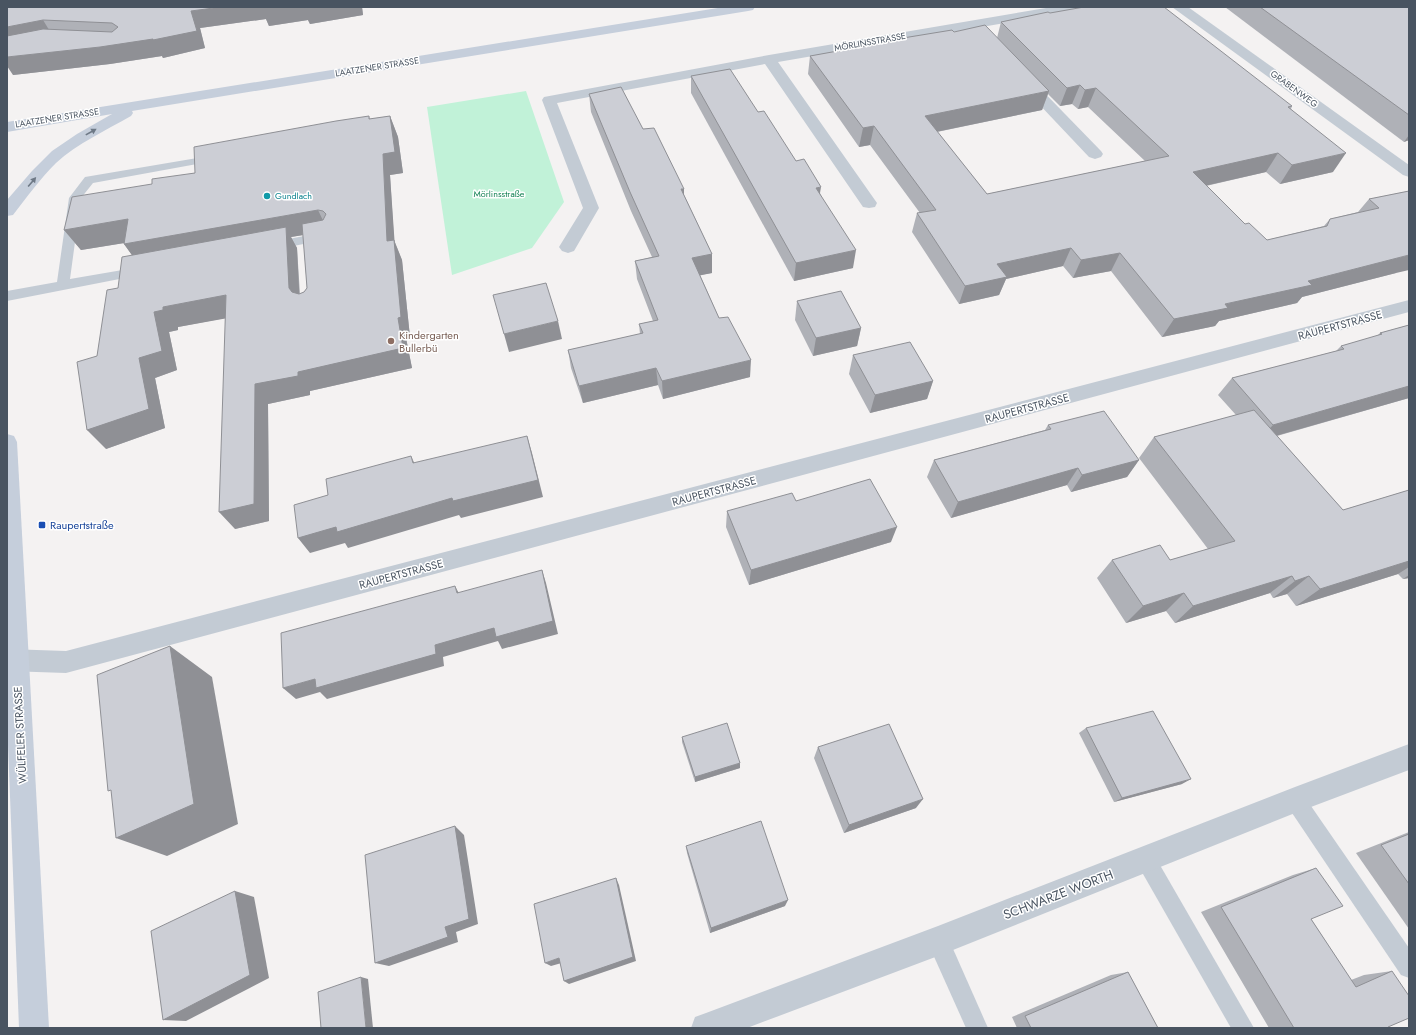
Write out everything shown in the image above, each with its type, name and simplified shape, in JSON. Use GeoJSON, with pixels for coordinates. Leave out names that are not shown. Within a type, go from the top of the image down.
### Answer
{"type":"FeatureCollection","features":[{"type":"Feature","properties":{"kind":"main road","name":"LAATZENER STRASSE"},"geometry":{"type":"LineString","coordinates":[[7,127],[748,7]]}},
{"type":"Feature","properties":{"kind":"main road"},"geometry":{"type":"LineString","coordinates":[[7,211],[42,170],[58,154],[86,135],[143,104]]}},
{"type":"Feature","properties":{"kind":"main road","name":"WÜLFELER STRASSE"},"geometry":{"type":"LineString","coordinates":[[7,442],[12,660],[34,1028]]}},
{"type":"Feature","properties":{"kind":"street","name":"MÖRLINSSTRASSE"},"geometry":{"type":"LineString","coordinates":[[568,247],[591,208],[549,100],[769,59],[1075,7]]}},
{"type":"Feature","properties":{"kind":"street","name":"GRABENWEG"},"geometry":{"type":"LineString","coordinates":[[1178,7],[1409,172]]}},
{"type":"Feature","properties":{"kind":"street"},"geometry":{"type":"LineString","coordinates":[[971,24],[982,36]]}},
{"type":"Feature","properties":{"kind":"street"},"geometry":{"type":"LineString","coordinates":[[769,59],[869,203]]}},
{"type":"Feature","properties":{"kind":"street"},"geometry":{"type":"LineString","coordinates":[[1014,70],[1095,154]]}},
{"type":"Feature","properties":{"kind":"street","name":"RAUPERTSTRASSE"},"geometry":{"type":"LineString","coordinates":[[12,660],[66,662],[1409,306]]}},
{"type":"Feature","properties":{"kind":"street","name":"SCHWARZE WORTH"},"geometry":{"type":"LineString","coordinates":[[706,1028],[938,942],[1295,800],[1409,757]]}},
{"type":"Feature","properties":{"kind":"lane"},"geometry":{"type":"LineString","coordinates":[[63,285],[75,198],[89,180],[228,156]]}},
{"type":"Feature","properties":{"kind":"lane"},"geometry":{"type":"LineString","coordinates":[[257,249],[328,236]]}},
{"type":"Feature","properties":{"kind":"lane"},"geometry":{"type":"LineString","coordinates":[[304,240],[305,255]]}},
{"type":"Feature","properties":{"kind":"lane"},"geometry":{"type":"LineString","coordinates":[[7,296],[149,269]]}},
{"type":"Feature","properties":{"kind":"lane"},"geometry":{"type":"LineString","coordinates":[[1295,800],[1409,967]]}},
{"type":"Feature","properties":{"kind":"lane"},"geometry":{"type":"LineString","coordinates":[[1146,860],[1242,1028]]}},
{"type":"Feature","properties":{"kind":"lane"},"geometry":{"type":"LineString","coordinates":[[938,942],[977,1028]]}},
{"type":"Feature","properties":{"kind":"green space","name":"Mörlinsstraße"},"geometry":{"type":"Polygon","coordinates":[[[526,91],[564,202],[532,248],[452,275],[427,107],[526,91]]]}},
{"type":"Feature","properties":{"kind":"building"},"geometry":{"type":"Polygon","coordinates":[[[7,7],[221,7],[191,11],[197,31],[153,40],[7,57],[7,36],[43,29],[112,32],[118,27],[112,23],[43,20],[7,27],[7,7]]]}},
{"type":"Feature","properties":{"kind":"building"},"geometry":{"type":"Polygon","coordinates":[[[1084,7],[1164,7],[1292,106],[1288,107],[1346,153],[1292,165],[1278,153],[1193,172],[1245,224],[1249,223],[1267,240],[1327,226],[1330,219],[1379,208],[1369,199],[1409,191],[1409,255],[1308,281],[1312,285],[1225,304],[1228,308],[1174,319],[1120,253],[1081,260],[1071,248],[997,264],[1007,277],[965,286],[917,213],[936,210],[874,126],[863,128],[810,56],[904,39],[903,38],[952,30],[954,32],[985,25],[1049,91],[925,116],[987,194],[1169,156],[1096,88],[1085,90],[1080,85],[1067,88],[1001,22],[1048,12],[1050,13],[1084,7]]]}},
{"type":"Feature","properties":{"kind":"building"},"geometry":{"type":"Polygon","coordinates":[[[1260,7],[1409,7],[1409,115],[1260,7]]]}},
{"type":"Feature","properties":{"kind":"building"},"geometry":{"type":"Polygon","coordinates":[[[730,69],[758,112],[764,111],[796,161],[804,159],[821,187],[816,188],[856,250],[796,263],[691,76],[730,69]]]}},
{"type":"Feature","properties":{"kind":"building"},"geometry":{"type":"Polygon","coordinates":[[[621,87],[643,129],[654,128],[684,189],[681,189],[712,254],[692,258],[719,318],[728,317],[751,360],[662,381],[656,368],[579,386],[568,350],[643,333],[639,324],[658,320],[635,261],[659,256],[630,192],[589,94],[621,87]]]}},
{"type":"Feature","properties":{"kind":"building"},"geometry":{"type":"Polygon","coordinates":[[[369,116],[369,119],[390,116],[395,152],[383,154],[387,241],[394,240],[401,317],[398,318],[403,348],[298,372],[298,376],[255,384],[254,504],[219,512],[226,295],[163,307],[163,310],[154,312],[162,351],[139,358],[149,409],[87,430],[77,362],[97,356],[107,290],[118,288],[122,257],[286,227],[289,288],[292,292],[299,294],[304,292],[307,288],[302,224],[323,220],[326,214],[323,211],[318,210],[124,244],[128,219],[64,230],[72,197],[152,184],[152,179],[195,173],[194,147],[369,116]]]}},
{"type":"Feature","properties":{"kind":"building"},"geometry":{"type":"Polygon","coordinates":[[[546,283],[558,321],[504,334],[493,295],[546,283]]]}},
{"type":"Feature","properties":{"kind":"building"},"geometry":{"type":"Polygon","coordinates":[[[841,291],[861,328],[816,338],[797,301],[841,291]]]}},
{"type":"Feature","properties":{"kind":"building"},"geometry":{"type":"Polygon","coordinates":[[[1409,325],[1409,386],[1273,425],[1232,378],[1344,349],[1341,346],[1409,325]]]}},
{"type":"Feature","properties":{"kind":"building"},"geometry":{"type":"Polygon","coordinates":[[[910,342],[933,381],[875,395],[853,355],[910,342]]]}},
{"type":"Feature","properties":{"kind":"building"},"geometry":{"type":"Polygon","coordinates":[[[1254,410],[1343,510],[1409,490],[1409,561],[1320,589],[1309,576],[1295,581],[1292,576],[1193,606],[1184,593],[1143,606],[1112,560],[1160,545],[1170,560],[1235,541],[1154,437],[1254,410]]]}},
{"type":"Feature","properties":{"kind":"building"},"geometry":{"type":"Polygon","coordinates":[[[1104,411],[1139,460],[1082,475],[1078,468],[958,502],[934,460],[1051,429],[1048,425],[1104,411]]]}},
{"type":"Feature","properties":{"kind":"building"},"geometry":{"type":"Polygon","coordinates":[[[527,436],[538,480],[453,501],[452,498],[337,532],[336,527],[298,538],[294,505],[328,495],[326,479],[411,456],[413,463],[527,436]]]}},
{"type":"Feature","properties":{"kind":"building"},"geometry":{"type":"Polygon","coordinates":[[[870,479],[897,527],[751,570],[727,511],[792,493],[796,501],[870,479]]]}},
{"type":"Feature","properties":{"kind":"building"},"geometry":{"type":"Polygon","coordinates":[[[542,570],[553,621],[496,637],[494,628],[435,645],[436,654],[316,688],[315,679],[283,688],[281,633],[455,586],[457,593],[542,570]]]}},
{"type":"Feature","properties":{"kind":"building"},"geometry":{"type":"Polygon","coordinates":[[[170,646],[194,804],[116,838],[111,790],[108,791],[97,675],[170,646]]]}},
{"type":"Feature","properties":{"kind":"building"},"geometry":{"type":"Polygon","coordinates":[[[1153,711],[1191,779],[1122,798],[1086,728],[1153,711]]]}},
{"type":"Feature","properties":{"kind":"building"},"geometry":{"type":"Polygon","coordinates":[[[727,723],[740,763],[695,777],[682,737],[727,723]]]}},
{"type":"Feature","properties":{"kind":"building"},"geometry":{"type":"Polygon","coordinates":[[[889,724],[923,799],[849,825],[818,747],[889,724]]]}},
{"type":"Feature","properties":{"kind":"building"},"geometry":{"type":"Polygon","coordinates":[[[761,821],[788,900],[711,928],[686,846],[761,821]]]}},
{"type":"Feature","properties":{"kind":"building"},"geometry":{"type":"Polygon","coordinates":[[[455,826],[469,919],[445,927],[448,937],[375,963],[365,855],[455,826]]]}},
{"type":"Feature","properties":{"kind":"building"},"geometry":{"type":"Polygon","coordinates":[[[1409,834],[1409,884],[1381,845],[1409,834]]]}},
{"type":"Feature","properties":{"kind":"building"},"geometry":{"type":"Polygon","coordinates":[[[1316,868],[1343,906],[1311,919],[1356,987],[1392,971],[1409,996],[1409,1018],[1388,1028],[1294,1028],[1221,907],[1316,868]]]}},
{"type":"Feature","properties":{"kind":"building"},"geometry":{"type":"Polygon","coordinates":[[[616,878],[633,957],[564,981],[559,958],[545,963],[534,904],[616,878]]]}},
{"type":"Feature","properties":{"kind":"building"},"geometry":{"type":"Polygon","coordinates":[[[235,891],[250,975],[163,1020],[151,931],[235,891]]]}},
{"type":"Feature","properties":{"kind":"building"},"geometry":{"type":"Polygon","coordinates":[[[1128,972],[1158,1028],[1031,1028],[1025,1016],[1128,972]]]}},
{"type":"Feature","properties":{"kind":"building"},"geometry":{"type":"Polygon","coordinates":[[[361,977],[366,1028],[321,1028],[318,992],[361,977]]]}},
{"type":"Feature","properties":{"kind":"place","name":"Gundlach"},"geometry":{"type":"Point","coordinates":[267,196]}},
{"type":"Feature","properties":{"kind":"place","name":"Kindergarten Bullerbü"},"geometry":{"type":"Point","coordinates":[391,341]}},
{"type":"Feature","properties":{"kind":"place","name":"Raupertstraße"},"geometry":{"type":"Point","coordinates":[42,525]}}]}
